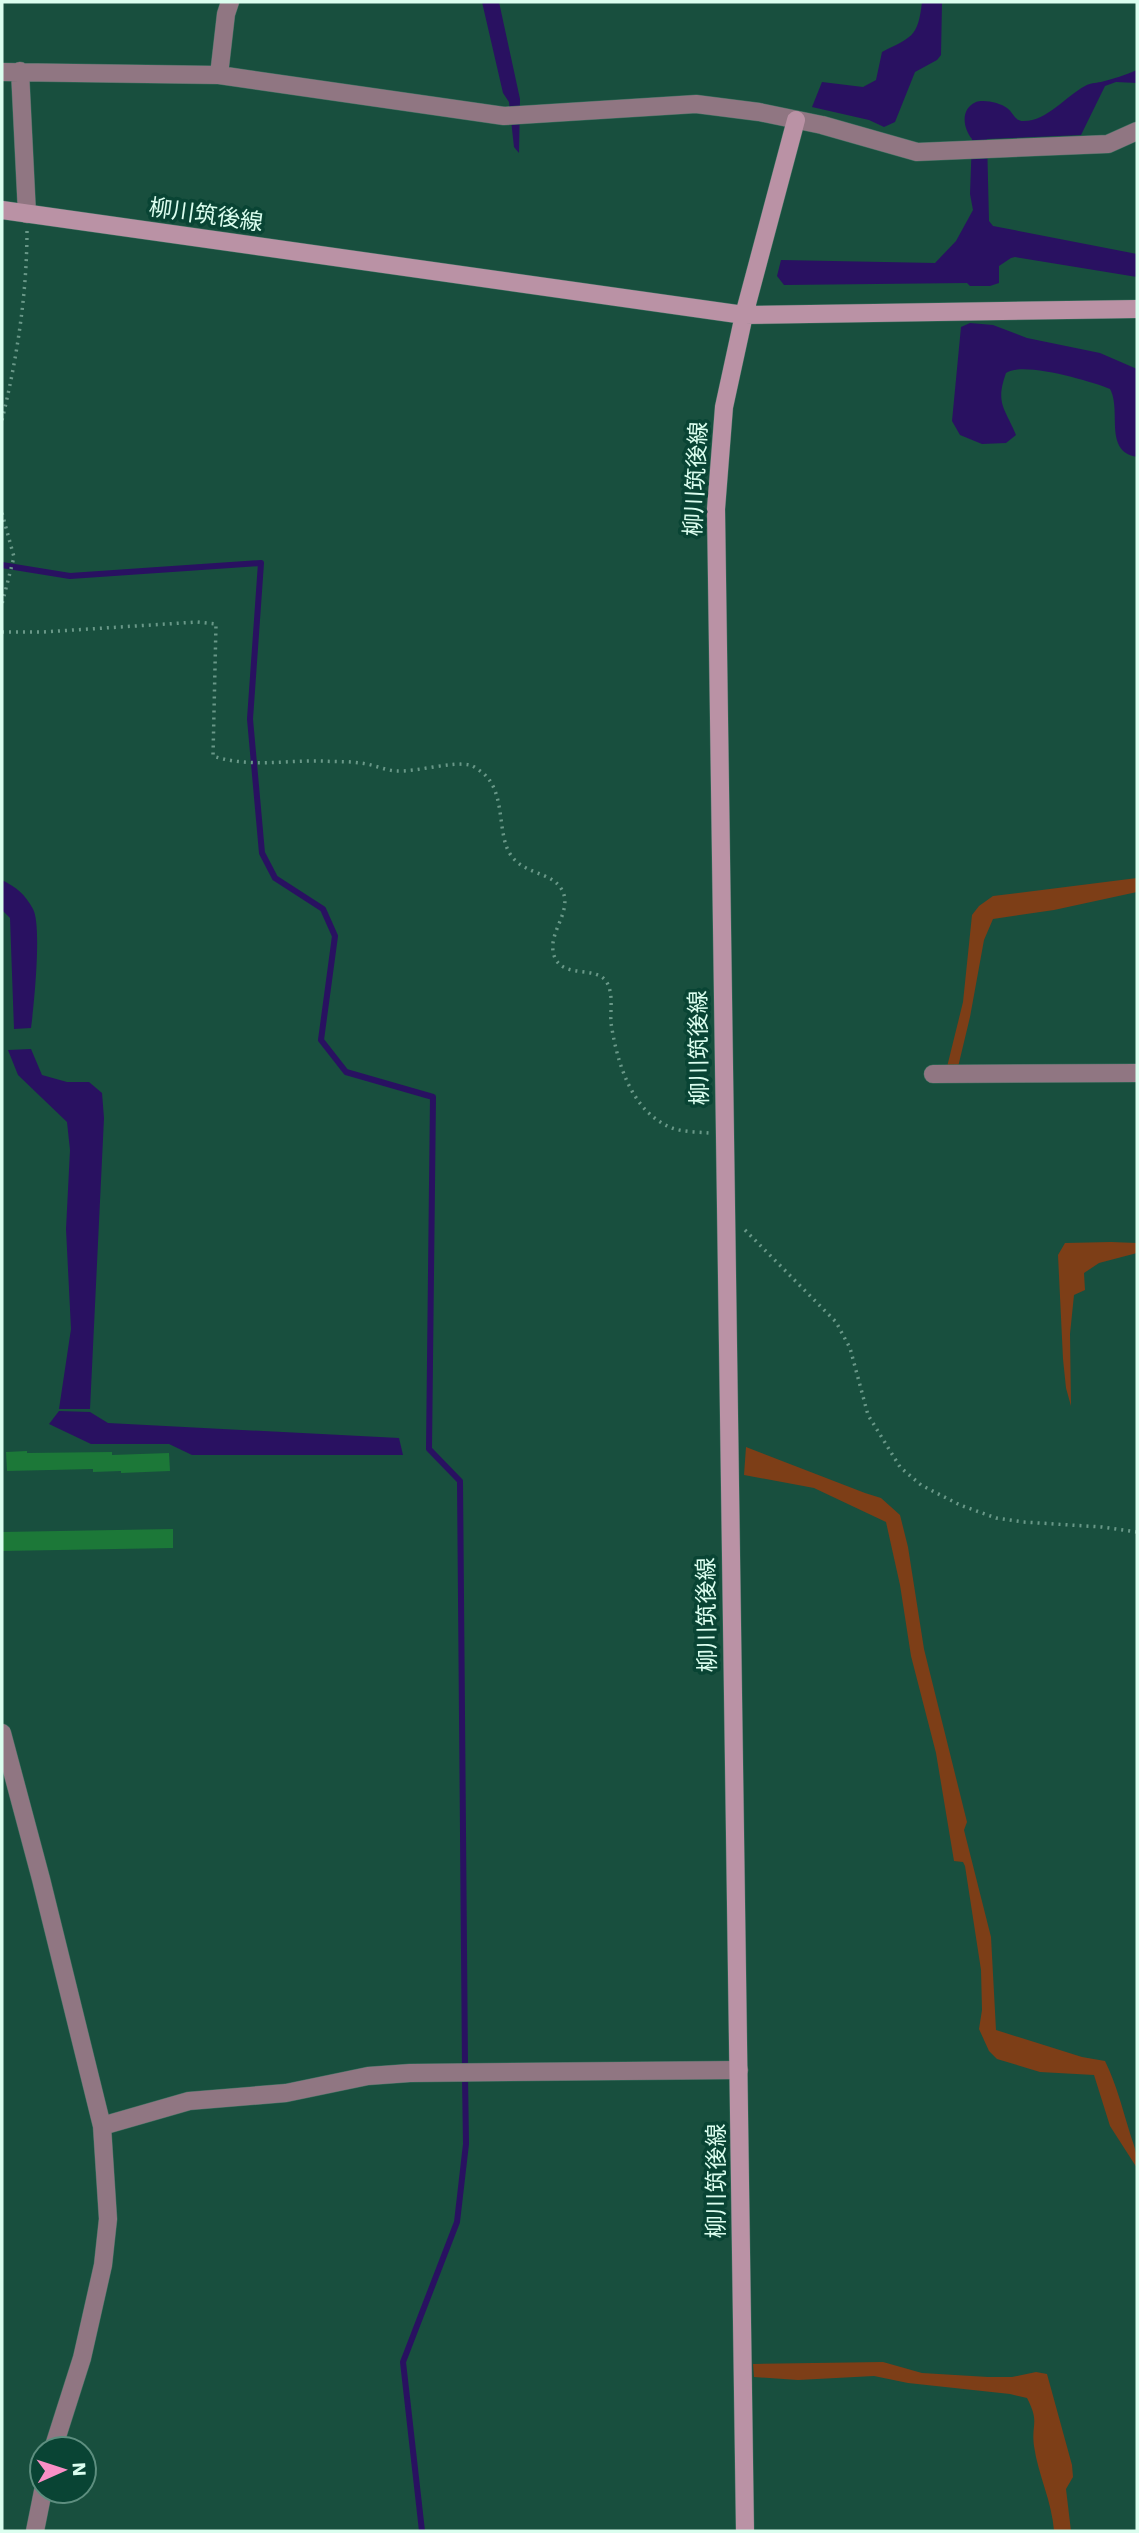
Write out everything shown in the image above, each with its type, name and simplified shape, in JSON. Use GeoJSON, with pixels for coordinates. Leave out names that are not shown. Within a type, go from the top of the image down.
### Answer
{"type":"FeatureCollection","features":[{"type":"Feature","properties":{"kind":"main road"},"geometry":{"type":"LineString","coordinates":[[796,120],[744,315],[1137,309]]}},
{"type":"Feature","properties":{"kind":"main road","name":"柳川筑後線"},"geometry":{"type":"LineString","coordinates":[[2,210],[744,315],[724,407],[716,509],[745,2531]]}},
{"type":"Feature","properties":{"kind":"street"},"geometry":{"type":"LineString","coordinates":[[219,75],[226,14],[230,2]]}},
{"type":"Feature","properties":{"kind":"street"},"geometry":{"type":"LineString","coordinates":[[27,214],[11,71],[219,75],[504,116],[696,104],[759,112],[822,125],[917,152],[1108,145],[1137,131]]}},
{"type":"Feature","properties":{"kind":"street"},"geometry":{"type":"LineString","coordinates":[[933,1074],[1137,1073]]}},
{"type":"Feature","properties":{"kind":"street"},"geometry":{"type":"LineString","coordinates":[[2,1732],[102,2126],[107,2219],[103,2265],[82,2358],[57,2435]]}},
{"type":"Feature","properties":{"kind":"street"},"geometry":{"type":"LineString","coordinates":[[102,2126],[190,2101],[286,2093],[368,2076],[508,2070],[739,2070]]}},
{"type":"Feature","properties":{"kind":"street"},"geometry":{"type":"LineString","coordinates":[[35,2531],[40,2505]]}},
{"type":"Feature","properties":{"kind":"path"},"geometry":{"type":"LineString","coordinates":[[2,420],[27,268],[27,214]]}},
{"type":"Feature","properties":{"kind":"path"},"geometry":{"type":"LineString","coordinates":[[2,513],[14,557],[2,603]]}},
{"type":"Feature","properties":{"kind":"path"},"geometry":{"type":"LineString","coordinates":[[2,632],[197,622],[216,624],[213,756],[232,763],[360,763],[397,771],[471,765],[486,775],[497,798],[506,845],[513,859],[523,868],[555,881],[563,892],[565,906],[552,947],[555,960],[564,968],[599,976],[605,981],[611,994],[611,1023],[629,1088],[640,1104],[673,1129],[724,1136]]}},
{"type":"Feature","properties":{"kind":"path"},"geometry":{"type":"LineString","coordinates":[[726,1211],[836,1322],[850,1348],[868,1415],[900,1467],[921,1485],[996,1518],[1137,1532]]}},
{"type":"Feature","properties":{"kind":"shaded area"},"geometry":{"type":"Polygon","coordinates":[[[482,2],[499,2],[520,99],[519,153],[514,147],[509,102],[503,93],[482,2]]]}},
{"type":"Feature","properties":{"kind":"shaded area"},"geometry":{"type":"Polygon","coordinates":[[[922,2],[942,2],[941,55],[915,72],[895,122],[884,127],[869,120],[812,107],[822,82],[863,87],[876,80],[882,52],[906,39],[915,30],[922,2]]]}},
{"type":"Feature","properties":{"kind":"shaded area"},"geometry":{"type":"Polygon","coordinates":[[[1137,70],[1137,83],[1116,82],[1105,86],[1081,135],[987,139],[989,221],[993,226],[1137,254],[1137,277],[1015,257],[999,266],[999,283],[990,286],[970,286],[967,283],[784,285],[777,276],[781,260],[935,263],[956,241],[973,210],[970,194],[972,139],[965,119],[967,109],[971,105],[979,101],[992,102],[1007,108],[1018,120],[1032,120],[1048,113],[1087,85],[1137,70]]]}},
{"type":"Feature","properties":{"kind":"shaded area"},"geometry":{"type":"Polygon","coordinates":[[[970,323],[993,325],[1027,338],[1100,353],[1137,369],[1137,457],[1120,447],[1110,389],[1073,377],[1026,369],[1006,373],[1001,392],[1005,412],[1016,435],[1006,443],[982,444],[960,435],[952,421],[961,327],[970,323]]]}},
{"type":"Feature","properties":{"kind":"shaded area"},"geometry":{"type":"Polygon","coordinates":[[[1137,878],[1137,892],[1054,910],[993,919],[984,940],[958,1067],[947,1067],[963,1002],[972,915],[979,906],[993,896],[1137,878]]]}},
{"type":"Feature","properties":{"kind":"shaded area"},"geometry":{"type":"Polygon","coordinates":[[[2,880],[23,895],[36,918],[36,966],[31,1028],[14,1029],[10,918],[2,910],[2,880]]]}},
{"type":"Feature","properties":{"kind":"shaded area"},"geometry":{"type":"Polygon","coordinates":[[[31,1049],[42,1075],[67,1082],[89,1082],[102,1093],[104,1118],[90,1409],[59,1409],[71,1329],[66,1229],[70,1150],[67,1122],[18,1075],[8,1050],[31,1049]]]}},
{"type":"Feature","properties":{"kind":"shaded area"},"geometry":{"type":"Polygon","coordinates":[[[1065,1243],[1137,1243],[1137,1253],[1099,1263],[1084,1273],[1085,1290],[1074,1295],[1070,1334],[1071,1406],[1063,1359],[1058,1255],[1065,1243]]]}},
{"type":"Feature","properties":{"kind":"shaded area"},"geometry":{"type":"Polygon","coordinates":[[[59,1411],[90,1412],[108,1423],[399,1438],[403,1455],[192,1455],[169,1444],[91,1444],[49,1424],[59,1411]]]}},
{"type":"Feature","properties":{"kind":"shaded area"},"geometry":{"type":"Polygon","coordinates":[[[746,1447],[881,1498],[900,1515],[908,1547],[924,1649],[967,1822],[964,1830],[991,1937],[996,2030],[1082,2057],[1105,2061],[1135,2148],[1137,2168],[1110,2126],[1094,2075],[1040,2072],[997,2059],[989,2051],[979,2029],[982,2010],[981,1970],[965,1866],[963,1862],[954,1861],[936,1753],[911,1656],[900,1585],[886,1522],[814,1488],[744,1475],[746,1447]]]}},
{"type":"Feature","properties":{"kind":"shaded area"},"geometry":{"type":"Polygon","coordinates":[[[883,2362],[922,2373],[988,2377],[1012,2377],[1036,2372],[1047,2374],[1072,2465],[1073,2477],[1066,2489],[1071,2531],[1054,2531],[1051,2509],[1034,2446],[1033,2413],[1027,2398],[874,2376],[798,2380],[754,2377],[753,2364],[883,2362]]]}},
{"type":"Feature","properties":{"kind":"building"},"geometry":{"type":"Polygon","coordinates":[[[6,1452],[112,1452],[112,1455],[169,1453],[170,1471],[7,1471],[6,1452]]]}},
{"type":"Feature","properties":{"kind":"building"},"geometry":{"type":"Polygon","coordinates":[[[173,1529],[173,1548],[2,1551],[2,1532],[173,1529]]]}},
{"type":"Feature","properties":{"kind":"waterway"},"geometry":{"type":"LineString","coordinates":[[2,565],[70,576],[261,563],[250,719],[262,853],[275,878],[323,909],[335,936],[321,1040],[346,1072],[433,1097],[429,1449],[460,1481],[465,2066]]}},
{"type":"Feature","properties":{"kind":"waterway"},"geometry":{"type":"LineString","coordinates":[[422,2531],[403,2362],[457,2222],[466,2144],[465,2076]]}}]}
